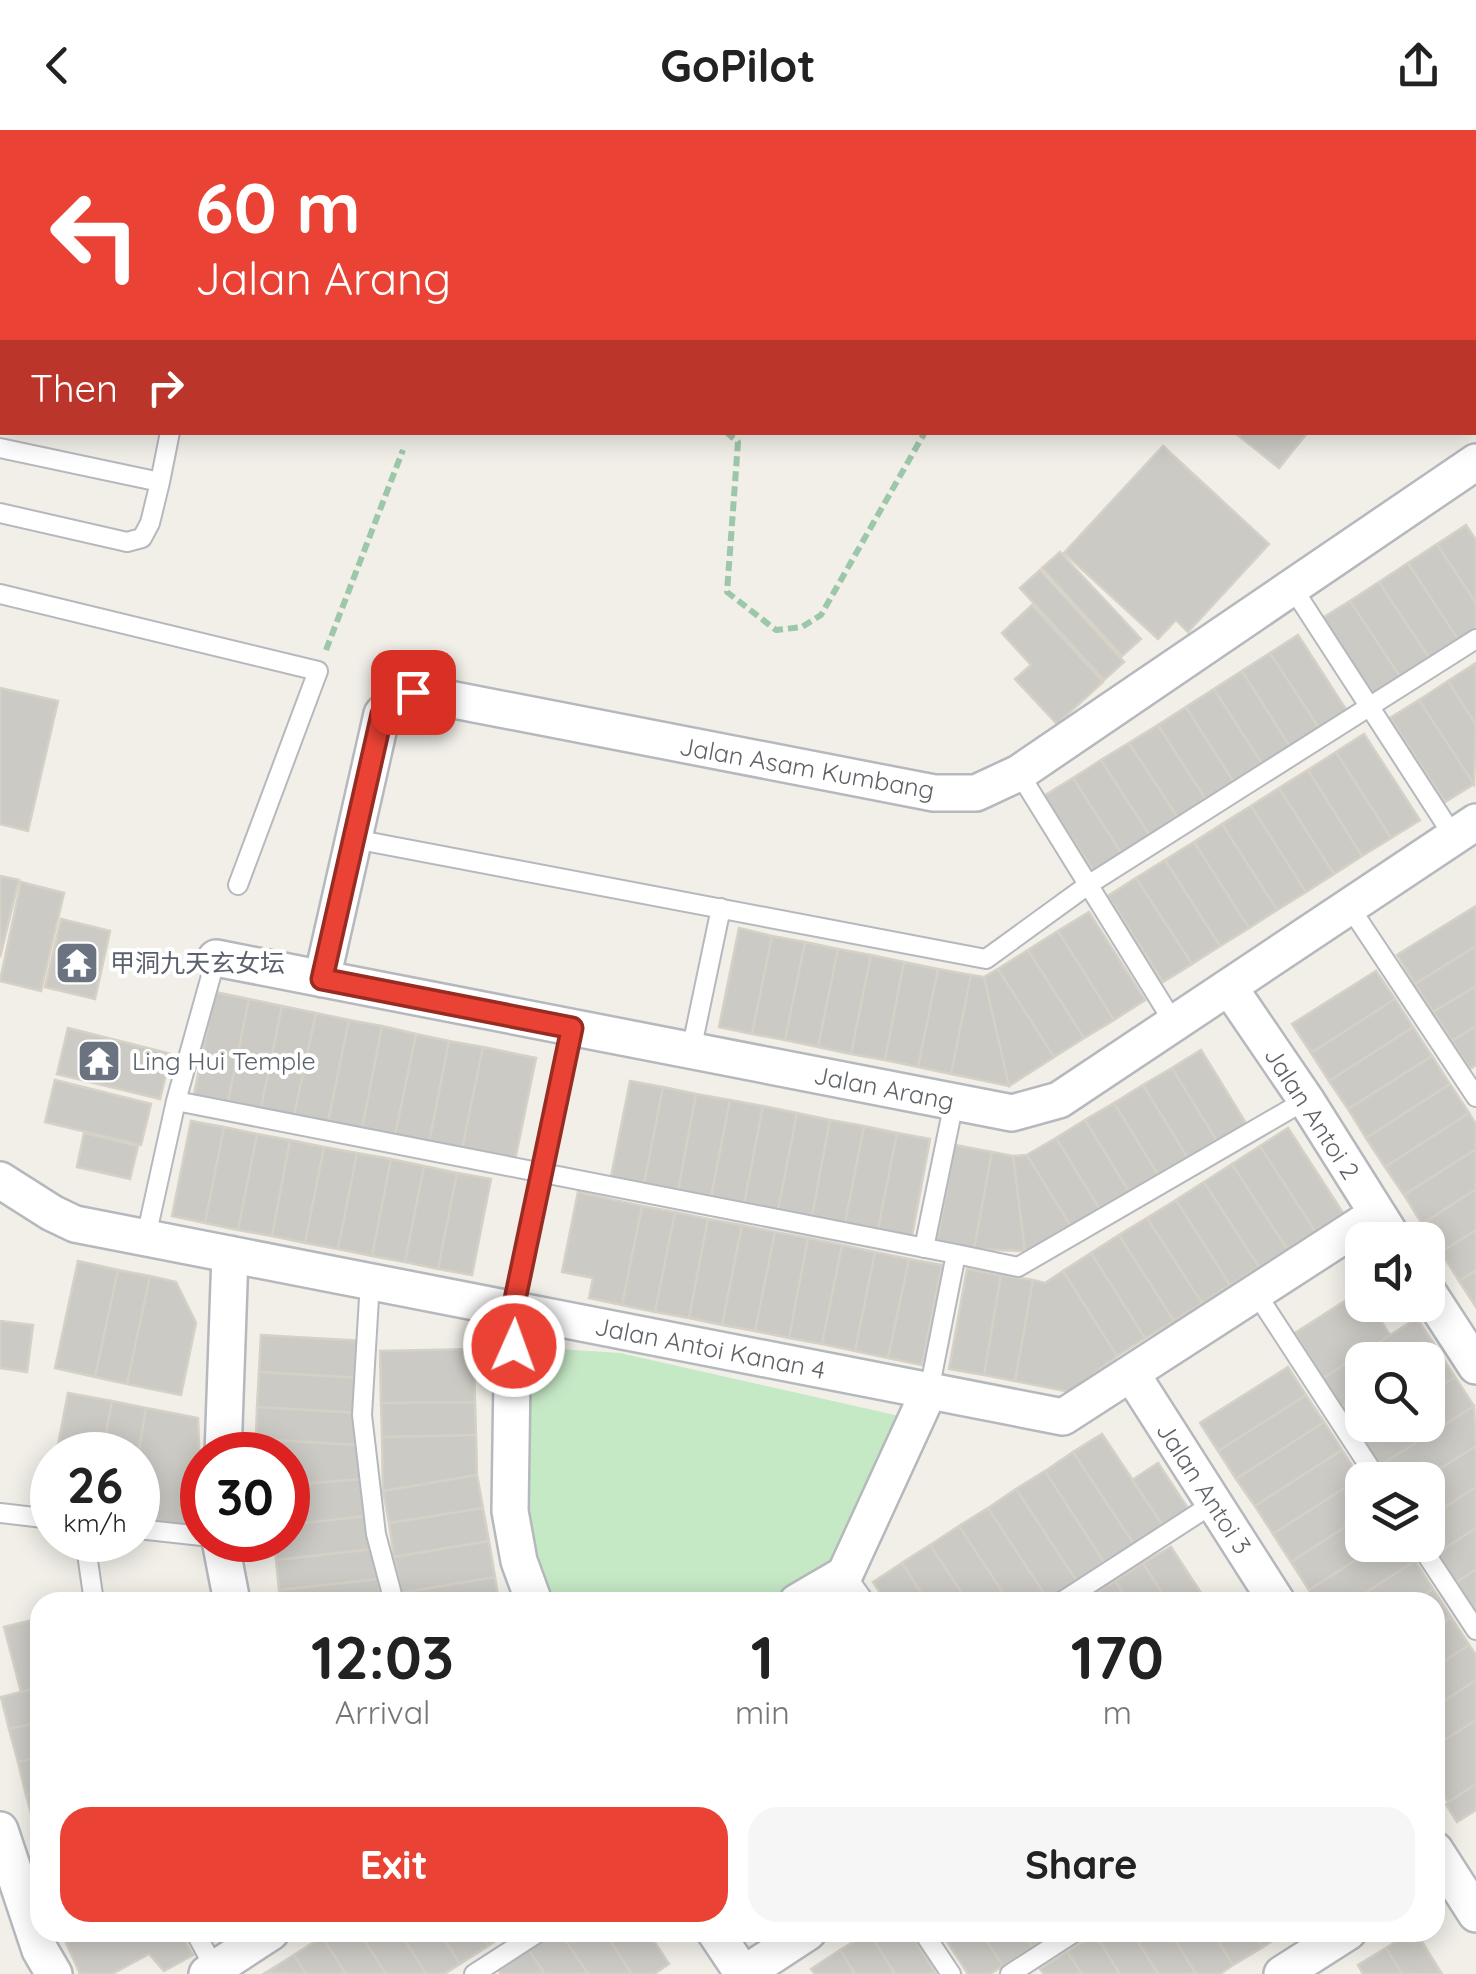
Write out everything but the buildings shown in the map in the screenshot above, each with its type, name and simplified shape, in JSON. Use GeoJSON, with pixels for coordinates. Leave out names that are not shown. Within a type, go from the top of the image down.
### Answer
{"type":"FeatureCollection","features":[{"type":"Feature","properties":{"kind":"street","name":"Jalan Asam Kumbang"},"geometry":{"type":"LineString","coordinates":[[322,979],[382,714],[397,699],[413,692],[934,794],[976,793],[1020,774],[1476,462]]}},
{"type":"Feature","properties":{"kind":"street","name":"Jalan Arang"},"geometry":{"type":"LineString","coordinates":[[216,958],[1012,1113],[1060,1100],[1470,828]]}},
{"type":"Feature","properties":{"kind":"street","name":"Jalan Antoi 2"},"geometry":{"type":"LineString","coordinates":[[1229,986],[1382,1222]]}},
{"type":"Feature","properties":{"kind":"street","name":"Jalan Antoi Kanan 4"},"geometry":{"type":"LineString","coordinates":[[0,1180],[75,1224],[1063,1417],[1256,1293],[1345,1247]]}},
{"type":"Feature","properties":{"kind":"street"},"geometry":{"type":"LineString","coordinates":[[224,1432],[230,1254]]}},
{"type":"Feature","properties":{"kind":"street"},"geometry":{"type":"LineString","coordinates":[[513,1309],[510,1511],[519,1561],[530,1592]]}},
{"type":"Feature","properties":{"kind":"street"},"geometry":{"type":"LineString","coordinates":[[1445,1317],[1475,1361]]}},
{"type":"Feature","properties":{"kind":"street","name":"Jalan Antoi 3"},"geometry":{"type":"LineString","coordinates":[[1130,1373],[1271,1592]]}},
{"type":"Feature","properties":{"kind":"street"},"geometry":{"type":"LineString","coordinates":[[855,1588],[930,1391]]}},
{"type":"Feature","properties":{"kind":"street"},"geometry":{"type":"LineString","coordinates":[[224,1562],[230,1592]]}},
{"type":"Feature","properties":{"kind":"street"},"geometry":{"type":"LineString","coordinates":[[0,1830],[30,1920]]}},
{"type":"Feature","properties":{"kind":"street"},"geometry":{"type":"LineString","coordinates":[[1448,1862],[1476,1914]]}},
{"type":"Feature","properties":{"kind":"street"},"geometry":{"type":"LineString","coordinates":[[37,1942],[54,1974]]}},
{"type":"Feature","properties":{"kind":"street"},"geometry":{"type":"LineString","coordinates":[[211,1972],[256,1942]]}},
{"type":"Feature","properties":{"kind":"street"},"geometry":{"type":"LineString","coordinates":[[722,1942],[744,1974],[793,1942]]}},
{"type":"Feature","properties":{"kind":"street"},"geometry":{"type":"LineString","coordinates":[[1282,1974],[1332,1942]]}},
{"type":"Feature","properties":{"kind":"lane"},"geometry":{"type":"LineString","coordinates":[[0,513],[127,542],[142,538],[150,523],[169,435]]}},
{"type":"Feature","properties":{"kind":"lane"},"geometry":{"type":"LineString","coordinates":[[0,448],[160,482]]}},
{"type":"Feature","properties":{"kind":"lane"},"geometry":{"type":"LineString","coordinates":[[1292,588],[1369,709],[1470,828]]}},
{"type":"Feature","properties":{"kind":"lane"},"geometry":{"type":"LineString","coordinates":[[0,594],[318,671],[238,884]]}},
{"type":"Feature","properties":{"kind":"lane"},"geometry":{"type":"LineString","coordinates":[[354,838],[986,960],[1088,885],[1476,639]]}},
{"type":"Feature","properties":{"kind":"lane"},"geometry":{"type":"LineString","coordinates":[[1020,774],[1174,1023]]}},
{"type":"Feature","properties":{"kind":"lane"},"geometry":{"type":"LineString","coordinates":[[1349,906],[1476,1097]]}},
{"type":"Feature","properties":{"kind":"lane"},"geometry":{"type":"LineString","coordinates":[[692,1051],[721,908]]}},
{"type":"Feature","properties":{"kind":"lane"},"geometry":{"type":"LineString","coordinates":[[146,1237],[176,1101],[216,958]]}},
{"type":"Feature","properties":{"kind":"lane"},"geometry":{"type":"LineString","coordinates":[[513,1309],[572,1028]]}},
{"type":"Feature","properties":{"kind":"lane"},"geometry":{"type":"LineString","coordinates":[[176,1101],[1018,1267],[1306,1100]]}},
{"type":"Feature","properties":{"kind":"lane"},"geometry":{"type":"LineString","coordinates":[[924,1248],[954,1102]]}},
{"type":"Feature","properties":{"kind":"lane"},"geometry":{"type":"LineString","coordinates":[[930,1391],[956,1254]]}},
{"type":"Feature","properties":{"kind":"lane"},"geometry":{"type":"LineString","coordinates":[[370,1282],[362,1415],[376,1534],[391,1592]]}},
{"type":"Feature","properties":{"kind":"lane"},"geometry":{"type":"LineString","coordinates":[[1256,1293],[1366,1462]]}},
{"type":"Feature","properties":{"kind":"lane"},"geometry":{"type":"LineString","coordinates":[[1076,1592],[1214,1503]]}},
{"type":"Feature","properties":{"kind":"lane"},"geometry":{"type":"LineString","coordinates":[[0,1513],[30,1516]]}},
{"type":"Feature","properties":{"kind":"lane"},"geometry":{"type":"LineString","coordinates":[[88,1562],[93,1592]]}},
{"type":"Feature","properties":{"kind":"lane"},"geometry":{"type":"LineString","coordinates":[[1431,1562],[1476,1630]]}},
{"type":"Feature","properties":{"kind":"lane"},"geometry":{"type":"LineString","coordinates":[[199,1942],[211,1972]]}},
{"type":"Feature","properties":{"kind":"lane"},"geometry":{"type":"LineString","coordinates":[[474,1974],[524,1942]]}},
{"type":"Feature","properties":{"kind":"lane"},"geometry":{"type":"LineString","coordinates":[[930,1942],[950,1974]]}},
{"type":"Feature","properties":{"kind":"lane"},"geometry":{"type":"LineString","coordinates":[[1010,1974],[1060,1942]]}},
{"type":"Feature","properties":{"kind":"path"},"geometry":{"type":"LineString","coordinates":[[730,435],[738,442],[726,592],[776,630],[802,627],[821,615],[924,435]]}},
{"type":"Feature","properties":{"kind":"path"},"geometry":{"type":"LineString","coordinates":[[318,671],[404,450]]}},
{"type":"Feature","properties":{"kind":"green space"},"geometry":{"type":"Polygon","coordinates":[[[514,1346],[620,1353],[917,1420],[845,1574],[814,1592],[533,1592],[514,1346]]]}},
{"type":"Feature","properties":{"kind":"place","name":"甲洞九天玄女坛"},"geometry":{"type":"Point","coordinates":[77,963]}},
{"type":"Feature","properties":{"kind":"place","name":"Ling Hui Temple"},"geometry":{"type":"Point","coordinates":[99,1061]}},
{"type":"Feature","properties":{"kind":"route"},"geometry":{"type":"LineString","coordinates":[[413,692],[397,699],[382,714],[322,979],[572,1028],[513,1309],[514,1346]]}}]}
